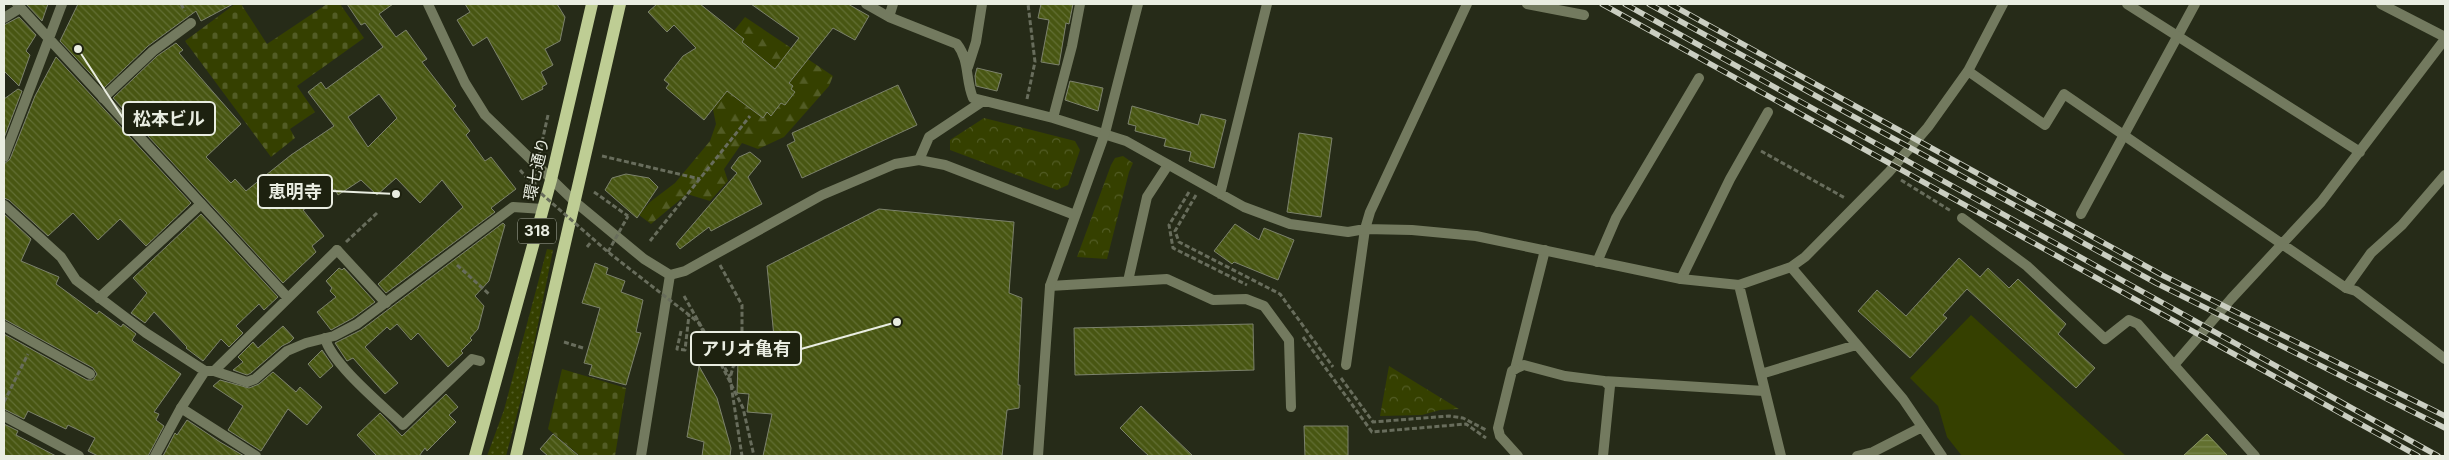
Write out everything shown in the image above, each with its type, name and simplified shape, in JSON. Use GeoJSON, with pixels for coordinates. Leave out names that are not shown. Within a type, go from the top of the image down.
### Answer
{"type":"FeatureCollection","features":[{"type":"Feature","properties":{"kind":"main road","name":"環七通り"},"geometry":{"type":"LineString","coordinates":[[475,456],[551,180],[592,4]]}},
{"type":"Feature","properties":{"kind":"main road","name":"318"},"geometry":{"type":"LineString","coordinates":[[516,456],[620,4]]}},
{"type":"Feature","properties":{"kind":"street"},"geometry":{"type":"LineString","coordinates":[[4,157],[62,4]]}},
{"type":"Feature","properties":{"kind":"street"},"geometry":{"type":"LineString","coordinates":[[428,4],[478,106],[513,143],[574,201],[644,259],[670,275],[684,271],[822,195],[895,164],[919,160],[945,165],[1075,214]]}},
{"type":"Feature","properties":{"kind":"street"},"geometry":{"type":"LineString","coordinates":[[866,4],[889,17],[957,44],[964,53],[968,67]]}},
{"type":"Feature","properties":{"kind":"street"},"geometry":{"type":"LineString","coordinates":[[889,17],[893,4]]}},
{"type":"Feature","properties":{"kind":"street"},"geometry":{"type":"LineString","coordinates":[[982,4],[976,42],[968,67],[967,85],[973,98],[1053,118],[1126,141],[1244,207],[1290,224],[1348,232],[1412,230],[1476,236],[1681,279],[1739,285],[1791,267],[1822,242],[1889,172],[1928,127],[1968,72],[2003,4]]}},
{"type":"Feature","properties":{"kind":"street"},"geometry":{"type":"LineString","coordinates":[[1053,118],[1072,46],[1080,4]]}},
{"type":"Feature","properties":{"kind":"street"},"geometry":{"type":"LineString","coordinates":[[1038,456],[1050,286],[1105,133],[1138,4]]}},
{"type":"Feature","properties":{"kind":"street"},"geometry":{"type":"LineString","coordinates":[[1220,194],[1268,4]]}},
{"type":"Feature","properties":{"kind":"street"},"geometry":{"type":"LineString","coordinates":[[1346,366],[1365,230],[1370,212],[1467,4]]}},
{"type":"Feature","properties":{"kind":"street"},"geometry":{"type":"LineString","coordinates":[[1527,4],[1584,14]]}},
{"type":"Feature","properties":{"kind":"street"},"geometry":{"type":"LineString","coordinates":[[2127,4],[2360,152]]}},
{"type":"Feature","properties":{"kind":"street"},"geometry":{"type":"LineString","coordinates":[[2081,214],[2195,4]]}},
{"type":"Feature","properties":{"kind":"street"},"geometry":{"type":"LineString","coordinates":[[2174,365],[2281,244],[2321,202],[2445,38],[2382,4]]}},
{"type":"Feature","properties":{"kind":"street"},"geometry":{"type":"LineString","coordinates":[[4,18],[18,6],[287,297]]}},
{"type":"Feature","properties":{"kind":"street"},"geometry":{"type":"LineString","coordinates":[[103,98],[153,51],[191,22]]}},
{"type":"Feature","properties":{"kind":"street"},"geometry":{"type":"LineString","coordinates":[[1968,72],[2045,125],[2064,94],[2346,288],[2356,291],[2445,360]]}},
{"type":"Feature","properties":{"kind":"street"},"geometry":{"type":"LineString","coordinates":[[1597,262],[1616,218],[1699,78]]}},
{"type":"Feature","properties":{"kind":"street"},"geometry":{"type":"LineString","coordinates":[[919,160],[929,137],[983,101]]}},
{"type":"Feature","properties":{"kind":"street"},"geometry":{"type":"LineString","coordinates":[[1681,279],[1730,178],[1768,112]]}},
{"type":"Feature","properties":{"kind":"street"},"geometry":{"type":"LineString","coordinates":[[1128,281],[1147,197],[1168,165]]}},
{"type":"Feature","properties":{"kind":"street"},"geometry":{"type":"LineString","coordinates":[[2346,288],[2371,254],[2402,225],[2445,175]]}},
{"type":"Feature","properties":{"kind":"street"},"geometry":{"type":"LineString","coordinates":[[4,204],[60,257],[76,280],[146,333],[209,371],[247,382],[255,379],[287,351],[325,338],[357,324],[514,207],[543,209]]}},
{"type":"Feature","properties":{"kind":"street"},"geometry":{"type":"LineString","coordinates":[[100,298],[201,204]]}},
{"type":"Feature","properties":{"kind":"street"},"geometry":{"type":"LineString","coordinates":[[1962,218],[2028,266],[2106,339],[2129,320],[2138,324],[2255,456]]}},
{"type":"Feature","properties":{"kind":"street"},"geometry":{"type":"LineString","coordinates":[[156,456],[181,408],[209,371],[337,250],[386,303]]}},
{"type":"Feature","properties":{"kind":"street"},"geometry":{"type":"LineString","coordinates":[[1515,370],[1545,250]]}},
{"type":"Feature","properties":{"kind":"street"},"geometry":{"type":"LineString","coordinates":[[1791,267],[1903,399],[1942,456]]}},
{"type":"Feature","properties":{"kind":"street"},"geometry":{"type":"LineString","coordinates":[[641,456],[670,275]]}},
{"type":"Feature","properties":{"kind":"street"},"geometry":{"type":"LineString","coordinates":[[1050,286],[1167,279],[1213,300],[1246,299],[1264,306],[1290,340],[1291,408]]}},
{"type":"Feature","properties":{"kind":"street"},"geometry":{"type":"LineString","coordinates":[[1739,285],[1781,456]]}},
{"type":"Feature","properties":{"kind":"street"},"geometry":{"type":"LineString","coordinates":[[4,326],[90,374]]}},
{"type":"Feature","properties":{"kind":"street"},"geometry":{"type":"LineString","coordinates":[[325,338],[327,346],[341,366],[403,426],[472,359],[480,361]]}},
{"type":"Feature","properties":{"kind":"street"},"geometry":{"type":"LineString","coordinates":[[1761,374],[1856,345]]}},
{"type":"Feature","properties":{"kind":"street"},"geometry":{"type":"LineString","coordinates":[[1518,456],[1500,436],[1498,428],[1512,371],[1524,365],[1565,376],[1604,381],[1764,391]]}},
{"type":"Feature","properties":{"kind":"street"},"geometry":{"type":"LineString","coordinates":[[1603,456],[1610,386],[1604,381]]}},
{"type":"Feature","properties":{"kind":"street"},"geometry":{"type":"LineString","coordinates":[[181,408],[256,456]]}},
{"type":"Feature","properties":{"kind":"street"},"geometry":{"type":"LineString","coordinates":[[4,416],[79,456]]}},
{"type":"Feature","properties":{"kind":"street"},"geometry":{"type":"LineString","coordinates":[[1857,456],[1873,452],[1922,427]]}},
{"type":"Feature","properties":{"kind":"path"},"geometry":{"type":"LineString","coordinates":[[1024,110],[1035,62],[1028,4]]}},
{"type":"Feature","properties":{"kind":"path"},"geometry":{"type":"LineString","coordinates":[[548,115],[534,178],[536,189],[608,252],[698,322],[743,408],[754,456]]}},
{"type":"Feature","properties":{"kind":"path"},"geometry":{"type":"LineString","coordinates":[[650,241],[750,116]]}},
{"type":"Feature","properties":{"kind":"path"},"geometry":{"type":"LineString","coordinates":[[1750,144],[1857,205]]}},
{"type":"Feature","properties":{"kind":"path"},"geometry":{"type":"LineString","coordinates":[[602,156],[700,179]]}},
{"type":"Feature","properties":{"kind":"path"},"geometry":{"type":"LineString","coordinates":[[1889,172],[1962,218]]}},
{"type":"Feature","properties":{"kind":"path"},"geometry":{"type":"LineString","coordinates":[[1203,184],[1176,231],[1179,242],[1280,294],[1373,422],[1449,416],[1463,418],[1500,436]]}},
{"type":"Feature","properties":{"kind":"path"},"geometry":{"type":"LineString","coordinates":[[594,192],[628,216],[608,252]]}},
{"type":"Feature","properties":{"kind":"path"},"geometry":{"type":"LineString","coordinates":[[1189,192],[1169,225],[1173,248],[1249,286]]}},
{"type":"Feature","properties":{"kind":"path"},"geometry":{"type":"LineString","coordinates":[[337,250],[377,213]]}},
{"type":"Feature","properties":{"kind":"path"},"geometry":{"type":"LineString","coordinates":[[587,247],[591,242]]}},
{"type":"Feature","properties":{"kind":"path"},"geometry":{"type":"LineString","coordinates":[[713,254],[742,305],[742,335],[730,378]]}},
{"type":"Feature","properties":{"kind":"path"},"geometry":{"type":"LineString","coordinates":[[448,256],[490,295]]}},
{"type":"Feature","properties":{"kind":"path"},"geometry":{"type":"LineString","coordinates":[[684,296],[730,378],[742,456]]}},
{"type":"Feature","properties":{"kind":"path"},"geometry":{"type":"LineString","coordinates":[[681,331],[677,349],[685,350],[689,315]]}},
{"type":"Feature","properties":{"kind":"path"},"geometry":{"type":"LineString","coordinates":[[1297,329],[1372,432],[1466,424],[1488,440]]}},
{"type":"Feature","properties":{"kind":"path"},"geometry":{"type":"LineString","coordinates":[[4,403],[34,342]]}},
{"type":"Feature","properties":{"kind":"path"},"geometry":{"type":"LineString","coordinates":[[564,342],[583,348]]}},
{"type":"Feature","properties":{"kind":"path"},"geometry":{"type":"LineString","coordinates":[[721,363],[736,365]]}},
{"type":"Feature","properties":{"kind":"green space"},"geometry":{"type":"Polygon","coordinates":[[[235,4],[241,4],[267,44],[327,4],[340,4],[364,38],[297,86],[315,112],[290,129],[295,138],[271,157],[185,41],[235,4]]]}},
{"type":"Feature","properties":{"kind":"green space"},"geometry":{"type":"Polygon","coordinates":[[[745,17],[833,76],[829,86],[784,137],[758,149],[742,143],[724,169],[728,181],[710,201],[687,194],[651,224],[639,215],[650,202],[675,183],[710,141],[716,124],[712,105],[721,47],[745,17]]]}},
{"type":"Feature","properties":{"kind":"green space"},"geometry":{"type":"Polygon","coordinates":[[[984,118],[1075,141],[1080,150],[1068,185],[1057,190],[950,150],[950,140],[984,118]]]}},
{"type":"Feature","properties":{"kind":"green space"},"geometry":{"type":"Polygon","coordinates":[[[1123,156],[1133,163],[1129,172],[1107,259],[1077,257],[1111,165],[1115,158],[1123,156]]]}},
{"type":"Feature","properties":{"kind":"green space"},"geometry":{"type":"Polygon","coordinates":[[[547,249],[553,250],[529,369],[506,456],[487,456],[504,410],[547,249]]]}},
{"type":"Feature","properties":{"kind":"green space"},"geometry":{"type":"Polygon","coordinates":[[[1971,315],[2126,456],[1962,456],[1947,437],[1938,406],[1910,378],[1971,315]]]}},
{"type":"Feature","properties":{"kind":"green space"},"geometry":{"type":"Polygon","coordinates":[[[1389,366],[1459,409],[1440,410],[1422,415],[1380,416],[1389,366]]]}},
{"type":"Feature","properties":{"kind":"green space"},"geometry":{"type":"Polygon","coordinates":[[[562,369],[626,388],[615,456],[580,456],[548,429],[562,369]]]}},
{"type":"Feature","properties":{"kind":"shaded area"},"geometry":{"type":"Polygon","coordinates":[[[2207,434],[2228,456],[2183,456],[2207,434]]]}},
{"type":"Feature","properties":{"kind":"building"},"geometry":{"type":"Polygon","coordinates":[[[26,4],[48,4],[42,21],[26,4]]]}},
{"type":"Feature","properties":{"kind":"building"},"geometry":{"type":"Polygon","coordinates":[[[78,4],[233,4],[201,21],[196,11],[148,46],[104,88],[60,41],[78,4]]]}},
{"type":"Feature","properties":{"kind":"building"},"geometry":{"type":"Polygon","coordinates":[[[347,4],[393,4],[379,14],[396,37],[406,30],[427,59],[422,62],[456,106],[453,109],[470,131],[466,135],[485,161],[491,157],[516,189],[491,208],[495,212],[386,293],[378,284],[463,207],[442,180],[420,203],[396,178],[377,195],[361,180],[338,195],[335,189],[303,210],[324,236],[312,246],[316,252],[283,283],[113,98],[157,56],[176,43],[183,50],[179,53],[241,124],[206,157],[231,183],[235,179],[246,191],[291,155],[334,126],[308,92],[321,82],[326,89],[383,47],[365,23],[361,25],[347,4]],[[379,94],[348,117],[368,147],[397,118],[379,94]]]}},
{"type":"Feature","properties":{"kind":"building"},"geometry":{"type":"Polygon","coordinates":[[[465,4],[557,4],[565,17],[560,41],[545,49],[553,65],[541,72],[547,84],[542,87],[543,89],[522,100],[487,37],[473,46],[457,20],[470,12],[465,4]]]}},
{"type":"Feature","properties":{"kind":"building"},"geometry":{"type":"Polygon","coordinates":[[[657,4],[700,4],[744,39],[742,42],[775,69],[799,38],[751,4],[848,4],[869,16],[855,40],[833,28],[789,83],[793,86],[791,89],[795,92],[785,105],[781,103],[771,116],[767,112],[763,118],[727,91],[704,120],[666,88],[669,84],[664,80],[683,56],[696,48],[674,25],[667,32],[648,12],[657,4]]]}},
{"type":"Feature","properties":{"kind":"building"},"geometry":{"type":"Polygon","coordinates":[[[1041,4],[1073,4],[1069,24],[1066,23],[1059,65],[1041,62],[1049,20],[1038,18],[1041,4]]]}},
{"type":"Feature","properties":{"kind":"building"},"geometry":{"type":"Polygon","coordinates":[[[19,17],[36,35],[26,51],[30,55],[19,86],[4,71],[4,25],[19,17]]]}},
{"type":"Feature","properties":{"kind":"building"},"geometry":{"type":"Polygon","coordinates":[[[56,57],[191,203],[146,246],[120,219],[98,240],[73,213],[48,236],[9,200],[4,198],[4,164],[10,159],[35,96],[56,57]]]}},
{"type":"Feature","properties":{"kind":"building"},"geometry":{"type":"Polygon","coordinates":[[[977,68],[1002,74],[997,91],[976,86],[975,76],[977,68]]]}},
{"type":"Feature","properties":{"kind":"building"},"geometry":{"type":"Polygon","coordinates":[[[1070,81],[1103,88],[1098,111],[1065,100],[1070,81]]]}},
{"type":"Feature","properties":{"kind":"building"},"geometry":{"type":"Polygon","coordinates":[[[898,85],[917,125],[802,178],[787,145],[795,141],[792,133],[898,85]]]}},
{"type":"Feature","properties":{"kind":"building"},"geometry":{"type":"Polygon","coordinates":[[[18,89],[22,91],[4,138],[4,99],[18,89]]]}},
{"type":"Feature","properties":{"kind":"building"},"geometry":{"type":"Polygon","coordinates":[[[1132,106],[1198,125],[1201,114],[1226,120],[1214,168],[1189,161],[1191,152],[1164,146],[1166,139],[1135,131],[1136,126],[1128,124],[1132,106]]]}},
{"type":"Feature","properties":{"kind":"building"},"geometry":{"type":"Polygon","coordinates":[[[1299,133],[1332,138],[1321,217],[1287,212],[1299,133]]]}},
{"type":"Feature","properties":{"kind":"building"},"geometry":{"type":"Polygon","coordinates":[[[750,152],[761,161],[748,177],[762,204],[711,231],[709,227],[680,249],[676,244],[737,173],[731,168],[739,157],[750,152]]]}},
{"type":"Feature","properties":{"kind":"building"},"geometry":{"type":"Polygon","coordinates":[[[626,174],[649,178],[658,187],[637,218],[605,190],[612,178],[626,174]]]}},
{"type":"Feature","properties":{"kind":"building"},"geometry":{"type":"Polygon","coordinates":[[[879,209],[1014,222],[1009,293],[1022,298],[1018,385],[1020,385],[1019,408],[1007,410],[1002,456],[763,456],[772,414],[747,412],[749,394],[737,393],[738,361],[749,362],[751,345],[775,347],[767,266],[879,209]]]}},
{"type":"Feature","properties":{"kind":"building"},"geometry":{"type":"Polygon","coordinates":[[[4,214],[31,239],[21,261],[59,277],[56,284],[97,314],[99,311],[121,327],[123,324],[136,334],[132,340],[134,342],[181,374],[154,412],[159,414],[156,420],[164,426],[148,456],[98,456],[88,451],[95,438],[68,425],[66,429],[28,411],[24,419],[4,409],[4,334],[87,380],[93,380],[97,374],[93,368],[4,319],[4,214]]]}},
{"type":"Feature","properties":{"kind":"building"},"geometry":{"type":"Polygon","coordinates":[[[201,214],[278,297],[264,310],[259,304],[236,326],[243,333],[229,347],[221,339],[203,361],[186,348],[154,312],[145,323],[131,313],[147,293],[133,278],[201,214]]]}},
{"type":"Feature","properties":{"kind":"building"},"geometry":{"type":"Polygon","coordinates":[[[503,223],[505,225],[489,281],[475,296],[484,306],[478,329],[470,338],[472,340],[461,351],[463,353],[448,367],[418,333],[411,340],[397,324],[390,330],[387,327],[365,347],[398,383],[385,394],[353,358],[347,361],[335,343],[361,330],[503,223]]]}},
{"type":"Feature","properties":{"kind":"building"},"geometry":{"type":"Polygon","coordinates":[[[1235,224],[1259,240],[1264,228],[1294,240],[1278,280],[1234,262],[1232,264],[1214,251],[1235,224]]]}},
{"type":"Feature","properties":{"kind":"building"},"geometry":{"type":"Polygon","coordinates":[[[1959,258],[1980,277],[1988,268],[2009,288],[2018,279],[2066,324],[2058,334],[2095,368],[2076,388],[1967,289],[1943,315],[1947,318],[1910,358],[1858,311],[1877,290],[1906,316],[1959,258]]]}},
{"type":"Feature","properties":{"kind":"building"},"geometry":{"type":"Polygon","coordinates":[[[595,263],[608,268],[606,274],[625,281],[621,292],[643,300],[636,332],[641,333],[626,385],[589,375],[592,365],[584,363],[600,308],[582,303],[595,263]]]}},
{"type":"Feature","properties":{"kind":"building"},"geometry":{"type":"Polygon","coordinates":[[[339,268],[342,270],[344,268],[375,302],[353,318],[331,330],[317,312],[336,297],[330,291],[332,288],[326,281],[339,268]]]}},
{"type":"Feature","properties":{"kind":"building"},"geometry":{"type":"Polygon","coordinates":[[[1253,324],[1254,370],[1075,375],[1074,328],[1253,324]]]}},
{"type":"Feature","properties":{"kind":"building"},"geometry":{"type":"Polygon","coordinates":[[[283,326],[294,338],[290,342],[282,346],[247,375],[233,370],[243,362],[238,357],[253,342],[258,348],[283,326]]]}},
{"type":"Feature","properties":{"kind":"building"},"geometry":{"type":"Polygon","coordinates":[[[322,350],[333,366],[320,378],[308,364],[322,350]]]}},
{"type":"Feature","properties":{"kind":"building"},"geometry":{"type":"Polygon","coordinates":[[[699,366],[717,398],[731,448],[730,456],[702,456],[704,442],[687,437],[699,366]]]}},
{"type":"Feature","properties":{"kind":"building"},"geometry":{"type":"Polygon","coordinates":[[[273,372],[296,392],[300,387],[322,407],[307,425],[288,409],[261,451],[228,430],[243,406],[213,386],[220,380],[249,388],[259,384],[273,372]]]}},
{"type":"Feature","properties":{"kind":"building"},"geometry":{"type":"Polygon","coordinates":[[[446,394],[458,407],[449,415],[456,422],[427,451],[425,448],[419,456],[377,456],[357,435],[380,413],[402,436],[446,394]]]}},
{"type":"Feature","properties":{"kind":"building"},"geometry":{"type":"Polygon","coordinates":[[[1141,406],[1193,456],[1149,456],[1137,445],[1120,428],[1141,406]]]}},
{"type":"Feature","properties":{"kind":"building"},"geometry":{"type":"Polygon","coordinates":[[[187,420],[244,456],[163,456],[175,433],[177,435],[187,420]]]}},
{"type":"Feature","properties":{"kind":"building"},"geometry":{"type":"Polygon","coordinates":[[[4,424],[18,431],[16,435],[56,456],[4,456],[4,424]]]}},
{"type":"Feature","properties":{"kind":"building"},"geometry":{"type":"Polygon","coordinates":[[[1304,426],[1348,426],[1348,456],[1305,456],[1304,426]]]}},
{"type":"Feature","properties":{"kind":"building"},"geometry":{"type":"Polygon","coordinates":[[[553,434],[579,456],[548,456],[540,449],[553,434]]]}},
{"type":"Feature","properties":{"kind":"railway"},"geometry":{"type":"LineString","coordinates":[[1602,4],[2418,456]]}},
{"type":"Feature","properties":{"kind":"railway"},"geometry":{"type":"LineString","coordinates":[[1625,4],[2438,456]]}},
{"type":"Feature","properties":{"kind":"railway"},"geometry":{"type":"LineString","coordinates":[[1649,4],[2156,283],[2445,428]]}},
{"type":"Feature","properties":{"kind":"railway"},"geometry":{"type":"LineString","coordinates":[[1670,4],[2162,275],[2445,416]]}},
{"type":"Feature","properties":{"kind":"place","name":"松本ビル"},"geometry":{"type":"Point","coordinates":[78,49]}},
{"type":"Feature","properties":{"kind":"place","name":"恵明寺"},"geometry":{"type":"Point","coordinates":[396,194]}},
{"type":"Feature","properties":{"kind":"place","name":"アリオ亀有"},"geometry":{"type":"Point","coordinates":[897,322]}}]}
